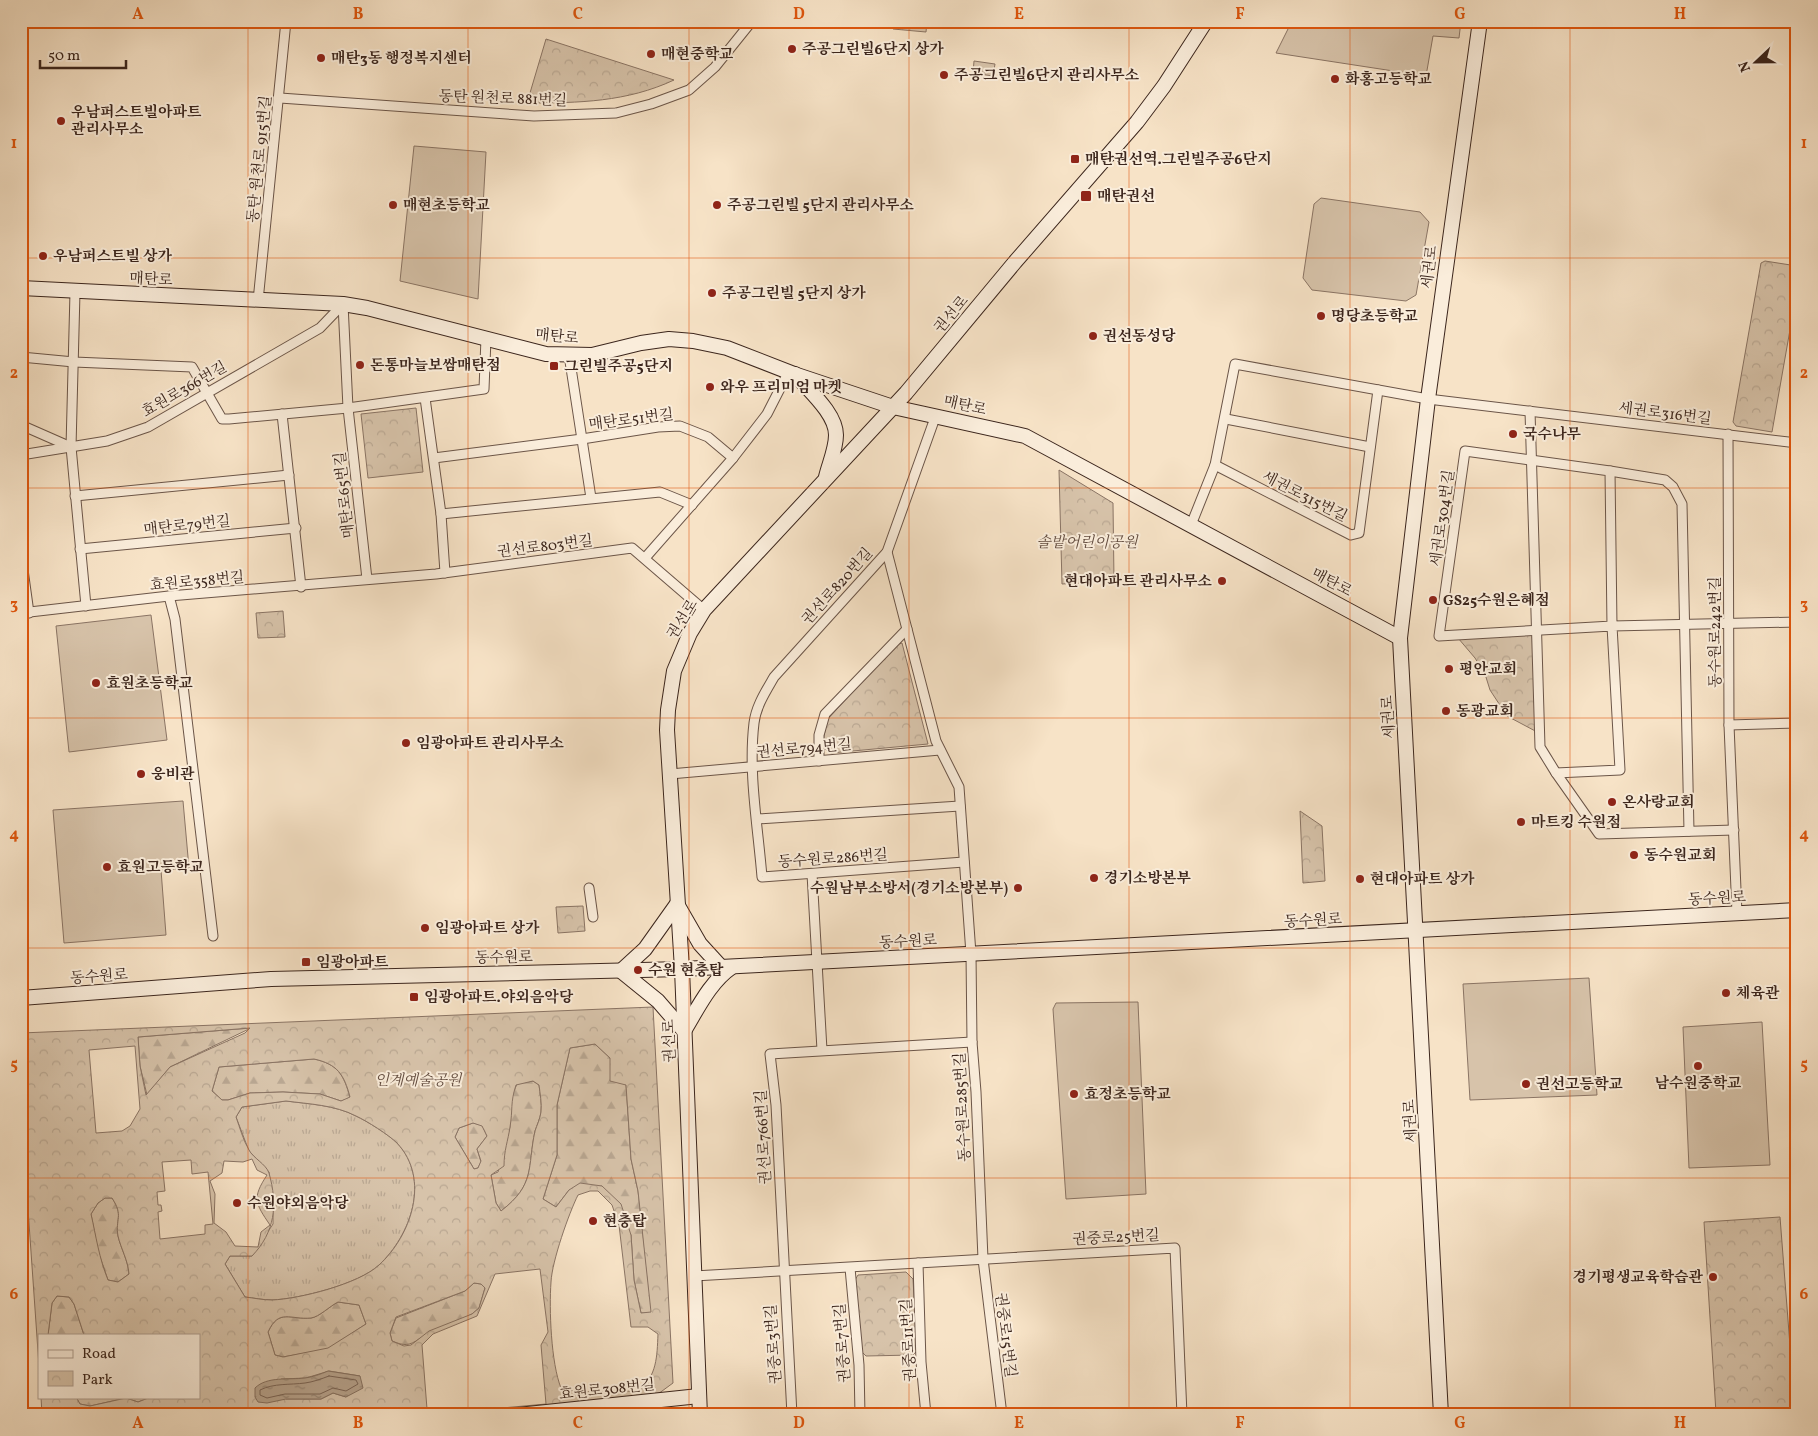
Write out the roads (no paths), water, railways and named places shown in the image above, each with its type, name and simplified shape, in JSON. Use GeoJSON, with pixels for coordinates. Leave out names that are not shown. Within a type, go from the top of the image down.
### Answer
{"type":"FeatureCollection","features":[{"type":"Feature","properties":{"kind":"street","name":"동탄 원천로 915번길"},"geometry":{"type":"LineString","coordinates":[[258,300],[280,98],[286,21]]}},
{"type":"Feature","properties":{"kind":"street","name":"동탄 원천로 881번길"},"geometry":{"type":"LineString","coordinates":[[280,98],[534,116],[616,113],[651,104],[689,90],[714,67],[752,21]]}},
{"type":"Feature","properties":{"kind":"street","name":"권선로"},"geometry":{"type":"LineString","coordinates":[[700,1415],[682,969],[670,774],[668,710],[674,671],[690,633],[704,610],[893,407],[1137,122],[1164,86],[1206,21]]}},
{"type":"Feature","properties":{"kind":"street","name":"세권로"},"geometry":{"type":"LineString","coordinates":[[1441,1415],[1400,638],[1428,399],[1480,21]]}},
{"type":"Feature","properties":{"kind":"street","name":"매탄로"},"geometry":{"type":"LineString","coordinates":[[21,288],[343,304],[546,354],[592,355],[641,343],[669,339],[727,348],[791,373],[893,407],[1025,436],[1400,638]]}},
{"type":"Feature","properties":{"kind":"street"},"geometry":{"type":"LineString","coordinates":[[75,292],[71,447],[86,606]]}},
{"type":"Feature","properties":{"kind":"street","name":"효원로366번길"},"geometry":{"type":"LineString","coordinates":[[21,455],[106,441],[148,426],[320,328],[343,304]]}},
{"type":"Feature","properties":{"kind":"street","name":"매탄로65번길"},"geometry":{"type":"LineString","coordinates":[[343,304],[348,408],[367,579]]}},
{"type":"Feature","properties":{"kind":"street"},"geometry":{"type":"LineString","coordinates":[[21,357],[74,362],[192,367],[222,419],[348,408],[484,389],[486,338]]}},
{"type":"Feature","properties":{"kind":"street","name":"매탄로51번길"},"geometry":{"type":"LineString","coordinates":[[568,355],[591,498]]}},
{"type":"Feature","properties":{"kind":"street"},"geometry":{"type":"LineString","coordinates":[[1191,525],[1216,465],[1235,364],[1428,399]]}},
{"type":"Feature","properties":{"kind":"street"},"geometry":{"type":"LineString","coordinates":[[645,558],[733,458],[767,414],[791,373],[826,411],[835,428],[835,445],[824,481]]}},
{"type":"Feature","properties":{"kind":"street","name":"세권로315번길"},"geometry":{"type":"LineString","coordinates":[[1216,465],[1351,535],[1359,533],[1378,390]]}},
{"type":"Feature","properties":{"kind":"street"},"geometry":{"type":"LineString","coordinates":[[425,398],[441,514],[445,572]]}},
{"type":"Feature","properties":{"kind":"street","name":"세권로316번길"},"geometry":{"type":"LineString","coordinates":[[1428,399],[1797,443]]}},
{"type":"Feature","properties":{"kind":"street"},"geometry":{"type":"LineString","coordinates":[[1530,411],[1540,747],[1556,774],[1599,834],[1734,830]]}},
{"type":"Feature","properties":{"kind":"street"},"geometry":{"type":"LineString","coordinates":[[282,414],[301,587]]}},
{"type":"Feature","properties":{"kind":"street","name":"권선로820번길"},"geometry":{"type":"LineString","coordinates":[[753,766],[754,722],[762,696],[774,677],[887,552],[936,416]]}},
{"type":"Feature","properties":{"kind":"street"},"geometry":{"type":"LineString","coordinates":[[1226,419],[1370,447]]}},
{"type":"Feature","properties":{"kind":"street"},"geometry":{"type":"LineString","coordinates":[[21,425],[71,447]]}},
{"type":"Feature","properties":{"kind":"street","name":"매탄로51번길"},"geometry":{"type":"LineString","coordinates":[[434,458],[582,439],[658,426],[680,426],[708,437],[733,458]]}},
{"type":"Feature","properties":{"kind":"street","name":"동수원로242번길"},"geometry":{"type":"LineString","coordinates":[[1728,434],[1729,725],[1737,913]]}},
{"type":"Feature","properties":{"kind":"street","name":"세권로304번길"},"geometry":{"type":"LineString","coordinates":[[1689,831],[1684,624],[1682,504],[1673,487],[1665,480],[1465,451],[1439,636],[1612,626],[1684,624],[1728,623],[1797,622]]}},
{"type":"Feature","properties":{"kind":"street"},"geometry":{"type":"LineString","coordinates":[[1556,774],[1620,770],[1612,626],[1610,471]]}},
{"type":"Feature","properties":{"kind":"street"},"geometry":{"type":"LineString","coordinates":[[75,496],[289,475]]}},
{"type":"Feature","properties":{"kind":"street"},"geometry":{"type":"LineString","coordinates":[[441,514],[660,492],[692,505]]}},
{"type":"Feature","properties":{"kind":"street","name":"매탄로79번길"},"geometry":{"type":"LineString","coordinates":[[80,549],[296,528]]}},
{"type":"Feature","properties":{"kind":"street","name":"권선로803번길"},"geometry":{"type":"LineString","coordinates":[[367,579],[445,572],[632,548],[704,610]]}},
{"type":"Feature","properties":{"kind":"street"},"geometry":{"type":"LineString","coordinates":[[887,552],[936,741],[959,787],[971,954]]}},
{"type":"Feature","properties":{"kind":"street","name":"효원로358번길"},"geometry":{"type":"LineString","coordinates":[[21,555],[25,613],[169,596],[301,587],[367,579]]}},
{"type":"Feature","properties":{"kind":"street"},"geometry":{"type":"LineString","coordinates":[[169,596],[175,618],[213,936]]}},
{"type":"Feature","properties":{"kind":"street"},"geometry":{"type":"LineString","coordinates":[[819,761],[819,735],[825,714],[907,629]]}},
{"type":"Feature","properties":{"kind":"street"},"geometry":{"type":"LineString","coordinates":[[1729,725],[1797,723]]}},
{"type":"Feature","properties":{"kind":"street","name":"권선로794번길"},"geometry":{"type":"LineString","coordinates":[[670,774],[940,750]]}},
{"type":"Feature","properties":{"kind":"street","name":"동수원로286번길"},"geometry":{"type":"LineString","coordinates":[[753,766],[762,877],[964,862]]}},
{"type":"Feature","properties":{"kind":"street"},"geometry":{"type":"LineString","coordinates":[[757,819],[960,806]]}},
{"type":"Feature","properties":{"kind":"street"},"geometry":{"type":"LineString","coordinates":[[812,874],[822,1050],[972,1042]]}},
{"type":"Feature","properties":{"kind":"street"},"geometry":{"type":"LineString","coordinates":[[590,888],[593,917]]}},
{"type":"Feature","properties":{"kind":"street"},"geometry":{"type":"LineString","coordinates":[[677,904],[700,944],[726,967],[684,1030],[653,996],[621,971],[645,949],[677,904]]}},
{"type":"Feature","properties":{"kind":"street","name":"동수원로"},"geometry":{"type":"LineString","coordinates":[[21,998],[271,980],[726,967],[1797,910]]}},
{"type":"Feature","properties":{"kind":"street","name":"동수원로285번길"},"geometry":{"type":"LineString","coordinates":[[971,954],[972,1042],[983,1259]]}},
{"type":"Feature","properties":{"kind":"street","name":"권선로766번길"},"geometry":{"type":"LineString","coordinates":[[783,1271],[776,1105],[770,1054],[822,1050]]}},
{"type":"Feature","properties":{"kind":"street","name":"권중로25번길"},"geometry":{"type":"LineString","coordinates":[[983,1259],[1175,1248],[1182,1415]]}},
{"type":"Feature","properties":{"kind":"street"},"geometry":{"type":"LineString","coordinates":[[694,1276],[983,1259]]}},
{"type":"Feature","properties":{"kind":"street","name":"권중로15번길"},"geometry":{"type":"LineString","coordinates":[[983,1259],[1002,1415]]}},
{"type":"Feature","properties":{"kind":"street","name":"권중로11번길"},"geometry":{"type":"LineString","coordinates":[[918,1263],[921,1362],[926,1415]]}},
{"type":"Feature","properties":{"kind":"street","name":"권중로7번길"},"geometry":{"type":"LineString","coordinates":[[850,1268],[860,1415]]}},
{"type":"Feature","properties":{"kind":"street","name":"권중로3번길"},"geometry":{"type":"LineString","coordinates":[[783,1271],[792,1415]]}},
{"type":"Feature","properties":{"kind":"street","name":"효원로308번길"},"geometry":{"type":"LineString","coordinates":[[518,1415],[698,1396]]}},
{"type":"Feature","properties":{"kind":"water"},"geometry":{"type":"Polygon","coordinates":[[[328,1371],[360,1376],[363,1388],[346,1397],[333,1393],[321,1399],[286,1399],[267,1403],[258,1402],[255,1397],[255,1388],[260,1384],[278,1379],[308,1378],[328,1371]]]}},
{"type":"Feature","properties":{"kind":"place","name":"주공그린빌6단지 상가"},"geometry":{"type":"Point","coordinates":[792,49]}},
{"type":"Feature","properties":{"kind":"place","name":"매현중학교"},"geometry":{"type":"Point","coordinates":[651,54]}},
{"type":"Feature","properties":{"kind":"place","name":"매탄3동 행정복지센터"},"geometry":{"type":"Point","coordinates":[321,58]}},
{"type":"Feature","properties":{"kind":"place","name":"주공그린빌6단지 관리사무소"},"geometry":{"type":"Point","coordinates":[944,75]}},
{"type":"Feature","properties":{"kind":"place","name":"화홍고등학교"},"geometry":{"type":"Point","coordinates":[1335,79]}},
{"type":"Feature","properties":{"kind":"place","name":"우남퍼스트빌아파트 관리사무소"},"geometry":{"type":"Point","coordinates":[61,121]}},
{"type":"Feature","properties":{"kind":"place","name":"매탄권선역.그린빌주공6단지"},"geometry":{"type":"Point","coordinates":[1075,159]}},
{"type":"Feature","properties":{"kind":"place","name":"매탄권선"},"geometry":{"type":"Point","coordinates":[1086,196]}},
{"type":"Feature","properties":{"kind":"place","name":"매현초등학교"},"geometry":{"type":"Point","coordinates":[393,205]}},
{"type":"Feature","properties":{"kind":"place","name":"주공그린빌 5단지 관리사무소"},"geometry":{"type":"Point","coordinates":[717,205]}},
{"type":"Feature","properties":{"kind":"place","name":"우남퍼스트빌 상가"},"geometry":{"type":"Point","coordinates":[43,256]}},
{"type":"Feature","properties":{"kind":"place","name":"주공그린빌 5단지 상가"},"geometry":{"type":"Point","coordinates":[712,293]}},
{"type":"Feature","properties":{"kind":"place","name":"명당초등학교"},"geometry":{"type":"Point","coordinates":[1321,316]}},
{"type":"Feature","properties":{"kind":"place","name":"권선동성당"},"geometry":{"type":"Point","coordinates":[1093,336]}},
{"type":"Feature","properties":{"kind":"place","name":"돈통마늘보쌈매탄점"},"geometry":{"type":"Point","coordinates":[360,365]}},
{"type":"Feature","properties":{"kind":"place","name":"그린빌주공5단지"},"geometry":{"type":"Point","coordinates":[554,366]}},
{"type":"Feature","properties":{"kind":"place","name":"와우 프리미엄 마켓"},"geometry":{"type":"Point","coordinates":[710,387]}},
{"type":"Feature","properties":{"kind":"place","name":"국수나무"},"geometry":{"type":"Point","coordinates":[1513,434]}},
{"type":"Feature","properties":{"kind":"place","name":"현대아파트 관리사무소"},"geometry":{"type":"Point","coordinates":[1222,581]}},
{"type":"Feature","properties":{"kind":"place","name":"GS25수원은혜점"},"geometry":{"type":"Point","coordinates":[1433,600]}},
{"type":"Feature","properties":{"kind":"place","name":"평안교회"},"geometry":{"type":"Point","coordinates":[1449,669]}},
{"type":"Feature","properties":{"kind":"place","name":"효원초등학교"},"geometry":{"type":"Point","coordinates":[96,683]}},
{"type":"Feature","properties":{"kind":"place","name":"동광교회"},"geometry":{"type":"Point","coordinates":[1446,711]}},
{"type":"Feature","properties":{"kind":"place","name":"임광아파트 관리사무소"},"geometry":{"type":"Point","coordinates":[406,743]}},
{"type":"Feature","properties":{"kind":"place","name":"웅비관"},"geometry":{"type":"Point","coordinates":[141,774]}},
{"type":"Feature","properties":{"kind":"place","name":"온사랑교회"},"geometry":{"type":"Point","coordinates":[1612,802]}},
{"type":"Feature","properties":{"kind":"place","name":"마트킹 수원점"},"geometry":{"type":"Point","coordinates":[1521,822]}},
{"type":"Feature","properties":{"kind":"place","name":"동수원교회"},"geometry":{"type":"Point","coordinates":[1634,855]}},
{"type":"Feature","properties":{"kind":"place","name":"효원고등학교"},"geometry":{"type":"Point","coordinates":[107,867]}},
{"type":"Feature","properties":{"kind":"place","name":"경기소방본부"},"geometry":{"type":"Point","coordinates":[1094,878]}},
{"type":"Feature","properties":{"kind":"place","name":"현대아파트 상가"},"geometry":{"type":"Point","coordinates":[1360,879]}},
{"type":"Feature","properties":{"kind":"place","name":"수원남부소방서(경기소방본부)"},"geometry":{"type":"Point","coordinates":[1018,888]}},
{"type":"Feature","properties":{"kind":"place","name":"임광아파트 상가"},"geometry":{"type":"Point","coordinates":[425,928]}},
{"type":"Feature","properties":{"kind":"place","name":"임광아파트"},"geometry":{"type":"Point","coordinates":[306,962]}},
{"type":"Feature","properties":{"kind":"place","name":"수원 현충탑"},"geometry":{"type":"Point","coordinates":[638,970]}},
{"type":"Feature","properties":{"kind":"place","name":"체육관"},"geometry":{"type":"Point","coordinates":[1726,993]}},
{"type":"Feature","properties":{"kind":"place","name":"임광아파트.야외음악당"},"geometry":{"type":"Point","coordinates":[414,997]}},
{"type":"Feature","properties":{"kind":"place","name":"남수원중학교"},"geometry":{"type":"Point","coordinates":[1698,1066]}},
{"type":"Feature","properties":{"kind":"place","name":"권선고등학교"},"geometry":{"type":"Point","coordinates":[1526,1084]}},
{"type":"Feature","properties":{"kind":"place","name":"효정초등학교"},"geometry":{"type":"Point","coordinates":[1074,1094]}},
{"type":"Feature","properties":{"kind":"place","name":"수원야외음악당"},"geometry":{"type":"Point","coordinates":[237,1203]}},
{"type":"Feature","properties":{"kind":"place","name":"현충탑"},"geometry":{"type":"Point","coordinates":[593,1221]}},
{"type":"Feature","properties":{"kind":"place","name":"경기평생교육학습관"},"geometry":{"type":"Point","coordinates":[1713,1277]}},
{"type":"Feature","properties":{"kind":"park label","name":"솔밭어린이공원"},"geometry":{"type":"Point","coordinates":[1087,542]}},
{"type":"Feature","properties":{"kind":"park label","name":"인계예술공원"},"geometry":{"type":"Point","coordinates":[418,1080]}}]}
